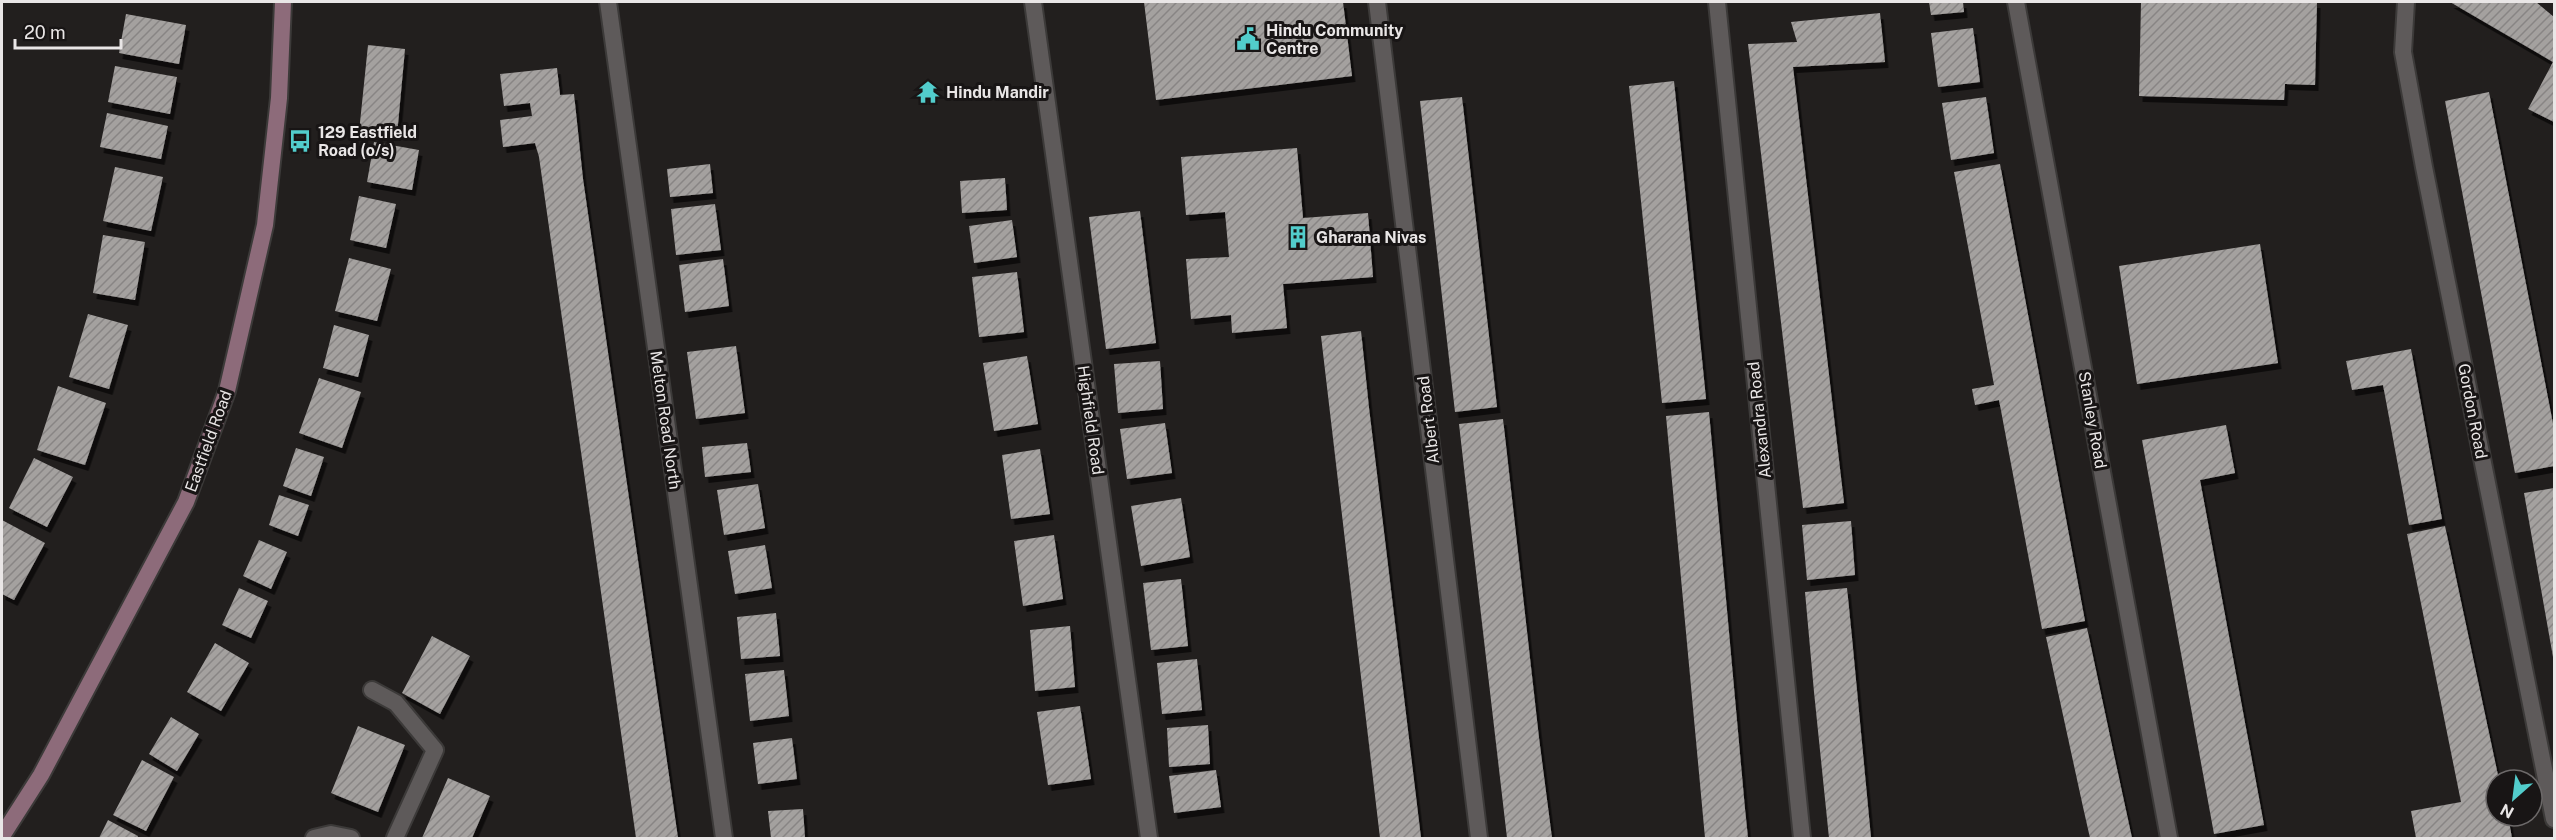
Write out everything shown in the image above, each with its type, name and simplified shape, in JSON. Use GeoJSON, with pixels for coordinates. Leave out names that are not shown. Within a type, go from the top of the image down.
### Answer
{"type":"FeatureCollection","features":[{"type":"Feature","properties":{"kind":"main road","name":"Eastfield Road"},"geometry":{"type":"LineString","coordinates":[[2,836],[41,775],[186,502],[227,391],[265,225],[279,98],[283,2]]}},
{"type":"Feature","properties":{"kind":"street","name":"Melton Road North"},"geometry":{"type":"LineString","coordinates":[[608,2],[724,838]]}},
{"type":"Feature","properties":{"kind":"street","name":"Highfield Road"},"geometry":{"type":"LineString","coordinates":[[1033,2],[1149,838]]}},
{"type":"Feature","properties":{"kind":"street","name":"Albert Road"},"geometry":{"type":"LineString","coordinates":[[1377,2],[1479,838]]}},
{"type":"Feature","properties":{"kind":"street","name":"Alexandra Road"},"geometry":{"type":"LineString","coordinates":[[1717,2],[1802,838]]}},
{"type":"Feature","properties":{"kind":"street","name":"Stanley Road"},"geometry":{"type":"LineString","coordinates":[[2016,2],[2169,838]]}},
{"type":"Feature","properties":{"kind":"street","name":"Gordon Road"},"geometry":{"type":"LineString","coordinates":[[2406,2],[2403,52],[2554,819]]}},
{"type":"Feature","properties":{"kind":"street"},"geometry":{"type":"LineString","coordinates":[[372,690],[396,703],[435,750],[395,838]]}},
{"type":"Feature","properties":{"kind":"street"},"geometry":{"type":"LineString","coordinates":[[314,838],[331,834],[351,838]]}},
{"type":"Feature","properties":{"kind":"building","name":"Hindu Community Centre"},"geometry":{"type":"Polygon","coordinates":[[[1144,2],[1343,2],[1352,76],[1156,100],[1144,2]]]}},
{"type":"Feature","properties":{"kind":"building"},"geometry":{"type":"Polygon","coordinates":[[[1929,2],[1963,2],[1964,12],[1931,15],[1929,2]]]}},
{"type":"Feature","properties":{"kind":"building"},"geometry":{"type":"Polygon","coordinates":[[[2141,2],[2317,2],[2315,85],[2285,84],[2284,100],[2139,96],[2141,2]]]}},
{"type":"Feature","properties":{"kind":"building"},"geometry":{"type":"Polygon","coordinates":[[[2450,2],[2536,2],[2554,17],[2554,122],[2528,109],[2553,62],[2450,2]]]}},
{"type":"Feature","properties":{"kind":"building"},"geometry":{"type":"Polygon","coordinates":[[[1880,13],[1885,62],[1793,67],[1844,503],[1803,508],[1748,44],[1797,42],[1791,22],[1880,13]]]}},
{"type":"Feature","properties":{"kind":"building"},"geometry":{"type":"Polygon","coordinates":[[[126,14],[186,25],[179,64],[119,53],[126,14]]]}},
{"type":"Feature","properties":{"kind":"building"},"geometry":{"type":"Polygon","coordinates":[[[1973,28],[1980,82],[1938,87],[1931,33],[1973,28]]]}},
{"type":"Feature","properties":{"kind":"building"},"geometry":{"type":"Polygon","coordinates":[[[368,45],[405,49],[397,135],[359,132],[368,45]]]}},
{"type":"Feature","properties":{"kind":"building"},"geometry":{"type":"Polygon","coordinates":[[[115,66],[177,77],[170,114],[108,102],[115,66]]]}},
{"type":"Feature","properties":{"kind":"building"},"geometry":{"type":"Polygon","coordinates":[[[557,68],[560,95],[574,94],[583,179],[678,838],[636,838],[539,157],[535,143],[503,147],[500,120],[532,116],[530,103],[504,106],[500,74],[557,68]]]}},
{"type":"Feature","properties":{"kind":"building"},"geometry":{"type":"Polygon","coordinates":[[[1674,81],[1706,399],[1662,403],[1629,86],[1674,81]]]}},
{"type":"Feature","properties":{"kind":"building"},"geometry":{"type":"Polygon","coordinates":[[[2489,92],[2554,429],[2554,466],[2515,473],[2445,101],[2489,92]]]}},
{"type":"Feature","properties":{"kind":"building"},"geometry":{"type":"Polygon","coordinates":[[[1462,97],[1497,407],[1455,412],[1420,101],[1462,97]]]}},
{"type":"Feature","properties":{"kind":"building"},"geometry":{"type":"Polygon","coordinates":[[[1986,97],[1994,153],[1951,160],[1942,103],[1986,97]]]}},
{"type":"Feature","properties":{"kind":"building"},"geometry":{"type":"Polygon","coordinates":[[[107,113],[168,126],[161,159],[100,147],[107,113]]]}},
{"type":"Feature","properties":{"kind":"building"},"geometry":{"type":"Polygon","coordinates":[[[374,142],[419,150],[412,190],[367,182],[374,142]]]}},
{"type":"Feature","properties":{"kind":"building","name":"Gharana Nivas"},"geometry":{"type":"Polygon","coordinates":[[[1297,148],[1303,218],[1368,213],[1373,277],[1283,284],[1287,328],[1232,333],[1231,315],[1191,319],[1186,259],[1229,257],[1225,212],[1186,215],[1181,157],[1297,148]]]}},
{"type":"Feature","properties":{"kind":"building"},"geometry":{"type":"Polygon","coordinates":[[[710,164],[713,193],[670,197],[667,169],[710,164]]]}},
{"type":"Feature","properties":{"kind":"building"},"geometry":{"type":"Polygon","coordinates":[[[2000,164],[2085,621],[2042,629],[1999,400],[1975,405],[1972,389],[1994,385],[1954,172],[2000,164]]]}},
{"type":"Feature","properties":{"kind":"building"},"geometry":{"type":"Polygon","coordinates":[[[115,167],[163,177],[151,231],[103,221],[115,167]]]}},
{"type":"Feature","properties":{"kind":"building"},"geometry":{"type":"Polygon","coordinates":[[[1005,178],[1007,210],[962,213],[960,181],[1005,178]]]}},
{"type":"Feature","properties":{"kind":"building"},"geometry":{"type":"Polygon","coordinates":[[[359,196],[396,204],[386,248],[350,240],[359,196]]]}},
{"type":"Feature","properties":{"kind":"building"},"geometry":{"type":"Polygon","coordinates":[[[715,204],[721,250],[676,255],[671,209],[715,204]]]}},
{"type":"Feature","properties":{"kind":"building"},"geometry":{"type":"Polygon","coordinates":[[[1140,211],[1156,343],[1106,349],[1089,217],[1140,211]]]}},
{"type":"Feature","properties":{"kind":"building"},"geometry":{"type":"Polygon","coordinates":[[[1012,220],[1017,257],[974,263],[969,226],[1012,220]]]}},
{"type":"Feature","properties":{"kind":"building"},"geometry":{"type":"Polygon","coordinates":[[[103,235],[145,242],[135,300],[93,293],[103,235]]]}},
{"type":"Feature","properties":{"kind":"building"},"geometry":{"type":"Polygon","coordinates":[[[2260,244],[2278,363],[2137,384],[2119,266],[2260,244]]]}},
{"type":"Feature","properties":{"kind":"building"},"geometry":{"type":"Polygon","coordinates":[[[349,258],[391,269],[377,321],[335,311],[349,258]]]}},
{"type":"Feature","properties":{"kind":"building"},"geometry":{"type":"Polygon","coordinates":[[[723,259],[729,306],[685,312],[679,265],[723,259]]]}},
{"type":"Feature","properties":{"kind":"building"},"geometry":{"type":"Polygon","coordinates":[[[1017,272],[1024,332],[979,337],[972,277],[1017,272]]]}},
{"type":"Feature","properties":{"kind":"building"},"geometry":{"type":"Polygon","coordinates":[[[88,314],[128,325],[109,389],[69,377],[88,314]]]}},
{"type":"Feature","properties":{"kind":"building"},"geometry":{"type":"Polygon","coordinates":[[[334,325],[369,335],[358,377],[323,368],[334,325]]]}},
{"type":"Feature","properties":{"kind":"building"},"geometry":{"type":"Polygon","coordinates":[[[1361,331],[1421,838],[1380,838],[1321,336],[1361,331]]]}},
{"type":"Feature","properties":{"kind":"building"},"geometry":{"type":"Polygon","coordinates":[[[736,346],[745,413],[696,419],[687,352],[736,346]]]}},
{"type":"Feature","properties":{"kind":"building"},"geometry":{"type":"Polygon","coordinates":[[[2411,349],[2442,519],[2409,525],[2383,385],[2352,390],[2346,361],[2411,349]]]}},
{"type":"Feature","properties":{"kind":"building"},"geometry":{"type":"Polygon","coordinates":[[[1027,356],[1038,424],[994,431],[983,363],[1027,356]]]}},
{"type":"Feature","properties":{"kind":"building"},"geometry":{"type":"Polygon","coordinates":[[[1160,361],[1163,409],[1118,413],[1114,364],[1160,361]]]}},
{"type":"Feature","properties":{"kind":"building"},"geometry":{"type":"Polygon","coordinates":[[[319,378],[361,392],[342,448],[299,433],[319,378]]]}},
{"type":"Feature","properties":{"kind":"building"},"geometry":{"type":"Polygon","coordinates":[[[58,386],[106,403],[85,465],[37,450],[58,386]]]}},
{"type":"Feature","properties":{"kind":"building"},"geometry":{"type":"Polygon","coordinates":[[[1709,412],[1748,838],[1705,838],[1666,416],[1709,412]]]}},
{"type":"Feature","properties":{"kind":"building"},"geometry":{"type":"Polygon","coordinates":[[[1503,419],[1552,838],[1507,838],[1459,424],[1503,419]]]}},
{"type":"Feature","properties":{"kind":"building"},"geometry":{"type":"Polygon","coordinates":[[[1165,423],[1172,473],[1127,479],[1120,429],[1165,423]]]}},
{"type":"Feature","properties":{"kind":"building"},"geometry":{"type":"Polygon","coordinates":[[[2226,425],[2235,473],[2200,480],[2264,825],[2214,834],[2142,440],[2226,425]]]}},
{"type":"Feature","properties":{"kind":"building"},"geometry":{"type":"Polygon","coordinates":[[[747,443],[751,472],[705,477],[702,447],[747,443]]]}},
{"type":"Feature","properties":{"kind":"building"},"geometry":{"type":"Polygon","coordinates":[[[296,448],[324,457],[311,496],[283,486],[296,448]]]}},
{"type":"Feature","properties":{"kind":"building"},"geometry":{"type":"Polygon","coordinates":[[[1040,449],[1050,514],[1011,519],[1002,455],[1040,449]]]}},
{"type":"Feature","properties":{"kind":"building"},"geometry":{"type":"Polygon","coordinates":[[[34,458],[73,477],[47,527],[9,508],[34,458]]]}},
{"type":"Feature","properties":{"kind":"building"},"geometry":{"type":"Polygon","coordinates":[[[758,484],[765,528],[724,535],[717,490],[758,484]]]}},
{"type":"Feature","properties":{"kind":"building"},"geometry":{"type":"Polygon","coordinates":[[[2554,488],[2554,657],[2553,657],[2524,493],[2554,488]]]}},
{"type":"Feature","properties":{"kind":"building"},"geometry":{"type":"Polygon","coordinates":[[[279,495],[309,505],[298,536],[269,525],[279,495]]]}},
{"type":"Feature","properties":{"kind":"building"},"geometry":{"type":"Polygon","coordinates":[[[1181,498],[1190,557],[1141,566],[1131,506],[1181,498]]]}},
{"type":"Feature","properties":{"kind":"building"},"geometry":{"type":"Polygon","coordinates":[[[2,520],[45,543],[14,600],[2,594],[2,520]]]}},
{"type":"Feature","properties":{"kind":"building"},"geometry":{"type":"Polygon","coordinates":[[[1851,521],[1855,575],[1807,580],[1802,525],[1851,521]]]}},
{"type":"Feature","properties":{"kind":"building"},"geometry":{"type":"Polygon","coordinates":[[[2445,526],[2496,768],[2484,768],[2484,828],[2510,828],[2512,838],[2416,838],[2411,811],[2461,802],[2407,534],[2445,526]]]}},
{"type":"Feature","properties":{"kind":"building"},"geometry":{"type":"Polygon","coordinates":[[[1054,535],[1063,599],[1023,606],[1014,541],[1054,535]]]}},
{"type":"Feature","properties":{"kind":"building"},"geometry":{"type":"Polygon","coordinates":[[[259,540],[287,552],[271,589],[243,576],[259,540]]]}},
{"type":"Feature","properties":{"kind":"building"},"geometry":{"type":"Polygon","coordinates":[[[765,545],[772,588],[735,594],[728,551],[765,545]]]}},
{"type":"Feature","properties":{"kind":"building"},"geometry":{"type":"Polygon","coordinates":[[[1181,579],[1188,646],[1151,650],[1143,583],[1181,579]]]}},
{"type":"Feature","properties":{"kind":"building"},"geometry":{"type":"Polygon","coordinates":[[[239,588],[268,601],[251,638],[222,625],[239,588]]]}},
{"type":"Feature","properties":{"kind":"building"},"geometry":{"type":"Polygon","coordinates":[[[1847,588],[1871,838],[1829,838],[1814,692],[1805,592],[1847,588]]]}},
{"type":"Feature","properties":{"kind":"building"},"geometry":{"type":"Polygon","coordinates":[[[776,613],[780,656],[741,659],[737,617],[776,613]]]}},
{"type":"Feature","properties":{"kind":"building"},"geometry":{"type":"Polygon","coordinates":[[[1070,626],[1075,687],[1035,691],[1030,630],[1070,626]]]}},
{"type":"Feature","properties":{"kind":"building"},"geometry":{"type":"Polygon","coordinates":[[[2087,628],[2132,838],[2090,838],[2046,637],[2087,628]]]}},
{"type":"Feature","properties":{"kind":"building"},"geometry":{"type":"Polygon","coordinates":[[[432,636],[470,656],[440,714],[402,693],[432,636]]]}},
{"type":"Feature","properties":{"kind":"building"},"geometry":{"type":"Polygon","coordinates":[[[215,643],[249,663],[221,711],[187,692],[215,643]]]}},
{"type":"Feature","properties":{"kind":"building"},"geometry":{"type":"Polygon","coordinates":[[[1197,659],[1202,710],[1162,714],[1157,663],[1197,659]]]}},
{"type":"Feature","properties":{"kind":"building"},"geometry":{"type":"Polygon","coordinates":[[[784,670],[789,716],[750,721],[745,674],[784,670]]]}},
{"type":"Feature","properties":{"kind":"building"},"geometry":{"type":"Polygon","coordinates":[[[1080,706],[1091,779],[1048,785],[1037,712],[1080,706]]]}},
{"type":"Feature","properties":{"kind":"building"},"geometry":{"type":"Polygon","coordinates":[[[171,717],[199,734],[177,771],[149,754],[171,717]]]}},
{"type":"Feature","properties":{"kind":"building"},"geometry":{"type":"Polygon","coordinates":[[[1208,725],[1210,764],[1169,767],[1167,728],[1208,725]]]}},
{"type":"Feature","properties":{"kind":"building"},"geometry":{"type":"Polygon","coordinates":[[[358,726],[405,745],[378,812],[331,793],[358,726]]]}},
{"type":"Feature","properties":{"kind":"building"},"geometry":{"type":"Polygon","coordinates":[[[792,738],[797,779],[758,784],[753,743],[792,738]]]}},
{"type":"Feature","properties":{"kind":"building"},"geometry":{"type":"Polygon","coordinates":[[[142,760],[174,777],[146,831],[113,815],[142,760]]]}},
{"type":"Feature","properties":{"kind":"building"},"geometry":{"type":"Polygon","coordinates":[[[1216,770],[1221,807],[1174,813],[1169,776],[1216,770]]]}},
{"type":"Feature","properties":{"kind":"building"},"geometry":{"type":"Polygon","coordinates":[[[448,778],[490,796],[472,838],[422,838],[448,778]]]}},
{"type":"Feature","properties":{"kind":"building"},"geometry":{"type":"Polygon","coordinates":[[[803,809],[805,838],[771,838],[768,811],[803,809]]]}},
{"type":"Feature","properties":{"kind":"building"},"geometry":{"type":"Polygon","coordinates":[[[108,820],[138,836],[137,838],[99,838],[108,820]]]}},
{"type":"Feature","properties":{"kind":"place","name":"Hindu Community Centre"},"geometry":{"type":"Point","coordinates":[1248,39]}},
{"type":"Feature","properties":{"kind":"place","name":"Hindu Mandir"},"geometry":{"type":"Point","coordinates":[928,92]}},
{"type":"Feature","properties":{"kind":"place","name":"129 Eastfield Road (o/s)"},"geometry":{"type":"Point","coordinates":[300,141]}},
{"type":"Feature","properties":{"kind":"place","name":"Gharana Nivas"},"geometry":{"type":"Point","coordinates":[1298,237]}}]}
